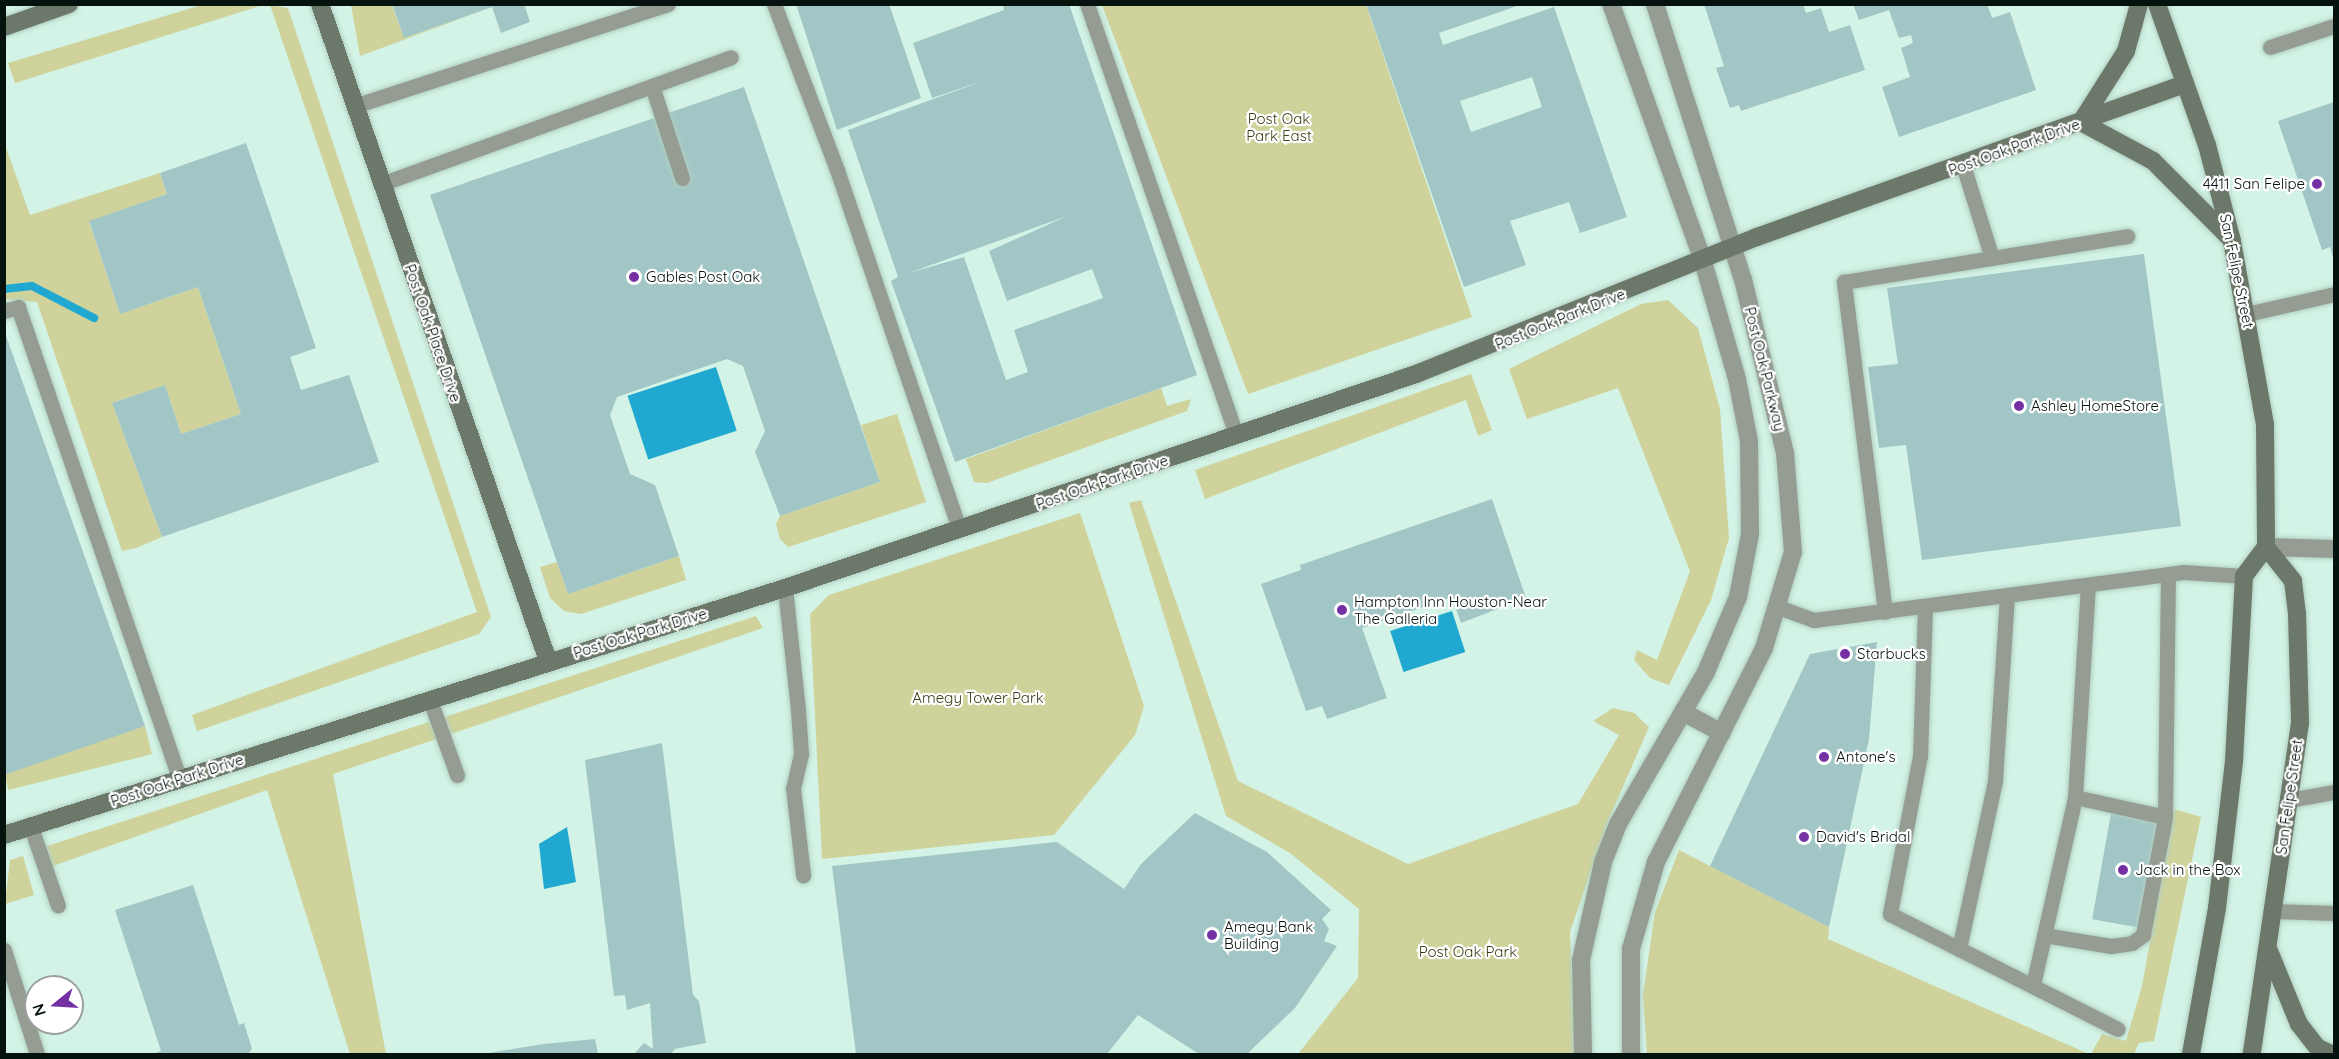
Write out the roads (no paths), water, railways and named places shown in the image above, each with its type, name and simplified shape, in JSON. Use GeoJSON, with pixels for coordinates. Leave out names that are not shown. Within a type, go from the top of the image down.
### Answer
{"type":"FeatureCollection","features":[{"type":"Feature","properties":{"kind":"street"},"geometry":{"type":"LineString","coordinates":[[4,27],[69,4]]}},
{"type":"Feature","properties":{"kind":"street","name":"Post Oak Place Drive"},"geometry":{"type":"LineString","coordinates":[[320,4],[548,662]]}},
{"type":"Feature","properties":{"kind":"street","name":"Post Oak Parkway"},"geometry":{"type":"LineString","coordinates":[[1583,1054],[1581,960],[1604,862],[1618,824],[1683,711],[1738,597],[1750,534],[1749,441],[1737,379],[1702,258],[1611,4]]}},
{"type":"Feature","properties":{"kind":"street","name":"Post Oak Parkway"},"geometry":{"type":"LineString","coordinates":[[1631,1054],[1631,949],[1656,862],[1722,733],[1778,607],[1793,552],[1791,489],[1734,247],[1655,4]]}},
{"type":"Feature","properties":{"kind":"street"},"geometry":{"type":"LineString","coordinates":[[2139,4],[2126,51],[2081,122],[2140,151],[2174,177],[2232,241]]}},
{"type":"Feature","properties":{"kind":"street","name":"San Felipe Street"},"geometry":{"type":"LineString","coordinates":[[2157,4],[2207,145],[2232,241],[2247,314],[2265,424],[2266,547],[2293,581],[2297,614],[2300,723],[2252,1054]]}},
{"type":"Feature","properties":{"kind":"street","name":"Post Oak Park Drive"},"geometry":{"type":"LineString","coordinates":[[4,835],[785,588],[1482,351],[1702,258],[2184,84]]}},
{"type":"Feature","properties":{"kind":"street"},"geometry":{"type":"LineString","coordinates":[[2192,1054],[2217,908],[2234,761],[2244,576],[2266,547],[2334,549]]}},
{"type":"Feature","properties":{"kind":"street"},"geometry":{"type":"LineString","coordinates":[[1683,711],[1722,733]]}},
{"type":"Feature","properties":{"kind":"street"},"geometry":{"type":"LineString","coordinates":[[2268,948],[2298,1024],[2318,1048],[2331,1054]]}},
{"type":"Feature","properties":{"kind":"lane"},"geometry":{"type":"LineString","coordinates":[[354,106],[668,4]]}},
{"type":"Feature","properties":{"kind":"lane"},"geometry":{"type":"LineString","coordinates":[[774,4],[837,170],[959,530]]}},
{"type":"Feature","properties":{"kind":"lane"},"geometry":{"type":"LineString","coordinates":[[1087,4],[1236,435]]}},
{"type":"Feature","properties":{"kind":"lane"},"geometry":{"type":"LineString","coordinates":[[2270,47],[2334,26]]}},
{"type":"Feature","properties":{"kind":"lane"},"geometry":{"type":"LineString","coordinates":[[381,184],[731,57]]}},
{"type":"Feature","properties":{"kind":"lane"},"geometry":{"type":"LineString","coordinates":[[652,86],[682,178]]}},
{"type":"Feature","properties":{"kind":"lane"},"geometry":{"type":"LineString","coordinates":[[1963,165],[1992,258]]}},
{"type":"Feature","properties":{"kind":"lane"},"geometry":{"type":"LineString","coordinates":[[1886,612],[1844,282],[2127,236]]}},
{"type":"Feature","properties":{"kind":"lane"},"geometry":{"type":"LineString","coordinates":[[2247,314],[2334,294]]}},
{"type":"Feature","properties":{"kind":"lane"},"geometry":{"type":"LineString","coordinates":[[4,311],[18,307],[180,779]]}},
{"type":"Feature","properties":{"kind":"lane"},"geometry":{"type":"LineString","coordinates":[[1778,607],[1814,620],[2168,574],[2244,576]]}},
{"type":"Feature","properties":{"kind":"lane"},"geometry":{"type":"LineString","coordinates":[[2044,935],[2111,946],[2132,944],[2143,936],[2165,817],[2168,574]]}},
{"type":"Feature","properties":{"kind":"lane"},"geometry":{"type":"LineString","coordinates":[[2032,985],[2075,797],[2088,585]]}},
{"type":"Feature","properties":{"kind":"lane"},"geometry":{"type":"LineString","coordinates":[[785,588],[801,754],[793,788],[803,875]]}},
{"type":"Feature","properties":{"kind":"lane"},"geometry":{"type":"LineString","coordinates":[[1959,949],[1995,782],[2007,596]]}},
{"type":"Feature","properties":{"kind":"lane"},"geometry":{"type":"LineString","coordinates":[[1925,607],[1920,756],[1890,914],[2118,1029]]}},
{"type":"Feature","properties":{"kind":"lane"},"geometry":{"type":"LineString","coordinates":[[430,700],[457,775]]}},
{"type":"Feature","properties":{"kind":"lane"},"geometry":{"type":"LineString","coordinates":[[2289,800],[2334,792]]}},
{"type":"Feature","properties":{"kind":"lane"},"geometry":{"type":"LineString","coordinates":[[2075,797],[2165,817]]}},
{"type":"Feature","properties":{"kind":"lane"},"geometry":{"type":"LineString","coordinates":[[31,827],[58,906]]}},
{"type":"Feature","properties":{"kind":"lane"},"geometry":{"type":"LineString","coordinates":[[2273,911],[2334,913]]}},
{"type":"Feature","properties":{"kind":"lane"},"geometry":{"type":"LineString","coordinates":[[4,950],[37,1054]]}},
{"type":"Feature","properties":{"kind":"water"},"geometry":{"type":"Polygon","coordinates":[[[716,367],[737,431],[648,459],[628,396],[716,367]]]}},
{"type":"Feature","properties":{"kind":"water"},"geometry":{"type":"Polygon","coordinates":[[[1452,611],[1465,652],[1403,672],[1390,631],[1452,611]]]}},
{"type":"Feature","properties":{"kind":"water"},"geometry":{"type":"Polygon","coordinates":[[[567,827],[576,882],[544,889],[539,844],[567,827]]]}},
{"type":"Feature","properties":{"kind":"waterway"},"geometry":{"type":"LineString","coordinates":[[4,289],[32,286],[94,318]]}},
{"type":"Feature","properties":{"kind":"place","name":"4411 San Felipe"},"geometry":{"type":"Point","coordinates":[2317,184]}},
{"type":"Feature","properties":{"kind":"place","name":"Gables Post Oak"},"geometry":{"type":"Point","coordinates":[634,277]}},
{"type":"Feature","properties":{"kind":"place","name":"Ashley HomeStore"},"geometry":{"type":"Point","coordinates":[2019,406]}},
{"type":"Feature","properties":{"kind":"place","name":"Hampton Inn Houston-Near The Galleria"},"geometry":{"type":"Point","coordinates":[1342,610]}},
{"type":"Feature","properties":{"kind":"place","name":"Starbucks"},"geometry":{"type":"Point","coordinates":[1845,654]}},
{"type":"Feature","properties":{"kind":"place","name":"Antone's"},"geometry":{"type":"Point","coordinates":[1824,757]}},
{"type":"Feature","properties":{"kind":"place","name":"David's Bridal"},"geometry":{"type":"Point","coordinates":[1804,837]}},
{"type":"Feature","properties":{"kind":"place","name":"Jack in the Box"},"geometry":{"type":"Point","coordinates":[2123,870]}},
{"type":"Feature","properties":{"kind":"place","name":"Amegy Bank Building"},"geometry":{"type":"Point","coordinates":[1212,935]}},
{"type":"Feature","properties":{"kind":"park label","name":"Post Oak Park East"},"geometry":{"type":"Point","coordinates":[1279,126]}},
{"type":"Feature","properties":{"kind":"park label","name":"Amegy Tower Park"},"geometry":{"type":"Point","coordinates":[978,698]}},
{"type":"Feature","properties":{"kind":"park label","name":"Post Oak Park"},"geometry":{"type":"Point","coordinates":[1468,952]}}]}
